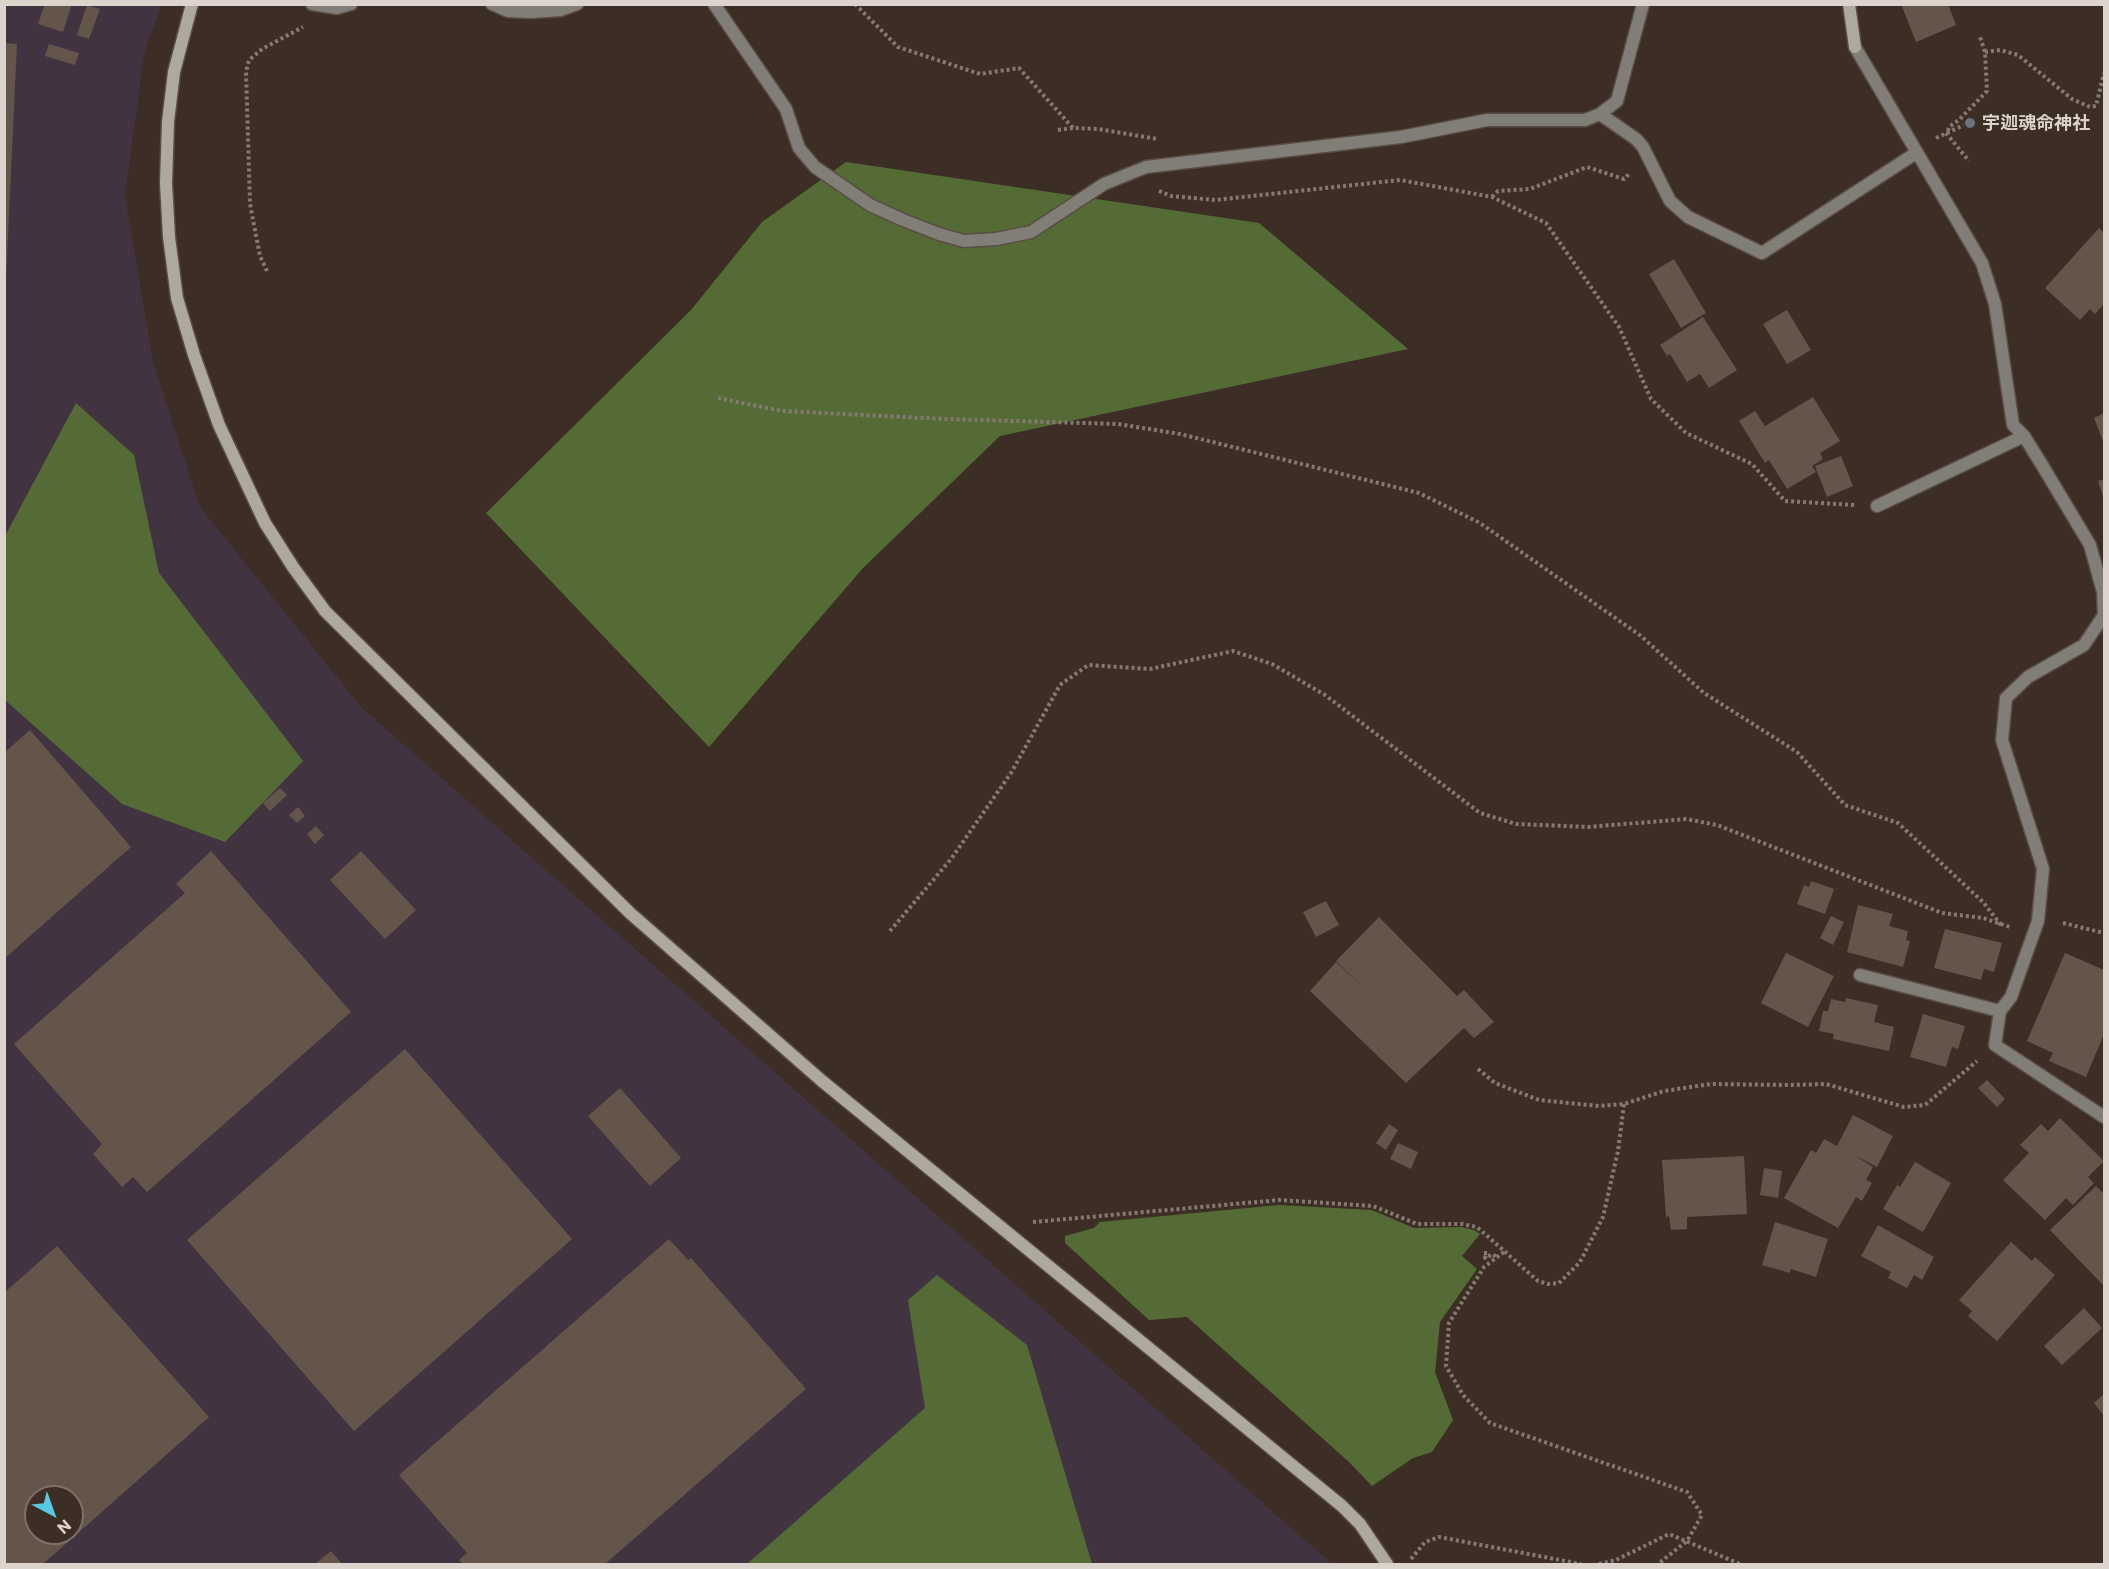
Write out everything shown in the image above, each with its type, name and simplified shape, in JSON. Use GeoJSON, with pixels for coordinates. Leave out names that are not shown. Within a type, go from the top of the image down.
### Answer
{"type":"FeatureCollection","features":[{"type":"Feature","properties":{"kind":"street"},"geometry":{"type":"LineString","coordinates":[[192,4],[174,72],[168,122],[165,183],[177,298],[219,425],[265,523],[325,611],[630,913],[822,1081],[1342,1506],[1360,1524],[1387,1564]]}},
{"type":"Feature","properties":{"kind":"street"},"geometry":{"type":"LineString","coordinates":[[318,5],[337,8],[351,4]]}},
{"type":"Feature","properties":{"kind":"street"},"geometry":{"type":"LineString","coordinates":[[492,4],[508,11],[531,12],[561,10],[577,4]]}},
{"type":"Feature","properties":{"kind":"street"},"geometry":{"type":"LineString","coordinates":[[714,4],[786,109],[799,148],[815,167],[870,205],[939,234],[964,241],[996,239],[1031,232],[1104,184],[1146,167],[1412,135],[1486,120],[1585,120],[1600,114],[1617,101],[1642,4]]}},
{"type":"Feature","properties":{"kind":"street"},"geometry":{"type":"LineString","coordinates":[[1849,4],[1855,46],[1982,263],[1995,304],[2013,425],[2024,436],[2090,544],[2103,592],[2104,615],[2084,645],[2028,676],[2006,698],[2002,740],[2043,869],[2039,917],[2011,997],[2000,1011],[1995,1045],[2104,1117]]}},
{"type":"Feature","properties":{"kind":"street"},"geometry":{"type":"LineString","coordinates":[[1600,114],[1636,139],[1643,147],[1670,201],[1688,217],[1762,254],[1916,153]]}},
{"type":"Feature","properties":{"kind":"street"},"geometry":{"type":"LineString","coordinates":[[1877,506],[2024,436]]}},
{"type":"Feature","properties":{"kind":"street"},"geometry":{"type":"LineString","coordinates":[[1860,975],[2000,1011]]}},
{"type":"Feature","properties":{"kind":"path"},"geometry":{"type":"LineString","coordinates":[[855,4],[898,47],[980,74],[1019,68],[1073,128]]}},
{"type":"Feature","properties":{"kind":"path"},"geometry":{"type":"LineString","coordinates":[[267,271],[260,256],[250,204],[246,72],[249,60],[262,49],[316,20],[318,5]]}},
{"type":"Feature","properties":{"kind":"path"},"geometry":{"type":"LineString","coordinates":[[1948,131],[1949,127],[1987,91],[1985,52],[1980,37]]}},
{"type":"Feature","properties":{"kind":"path"},"geometry":{"type":"LineString","coordinates":[[1985,52],[2000,50],[2018,55],[2072,99],[2090,107],[2096,106],[2104,73]]}},
{"type":"Feature","properties":{"kind":"path"},"geometry":{"type":"LineString","coordinates":[[1948,131],[1964,125]]}},
{"type":"Feature","properties":{"kind":"path"},"geometry":{"type":"LineString","coordinates":[[1058,130],[1098,129],[1157,139]]}},
{"type":"Feature","properties":{"kind":"path"},"geometry":{"type":"LineString","coordinates":[[1948,131],[1969,161]]}},
{"type":"Feature","properties":{"kind":"path"},"geometry":{"type":"LineString","coordinates":[[1492,197],[1498,191],[1530,189],[1587,167],[1624,179],[1629,175],[1629,156],[1643,147]]}},
{"type":"Feature","properties":{"kind":"path"},"geometry":{"type":"LineString","coordinates":[[1122,177],[1171,196],[1215,200],[1400,180],[1492,197],[1546,223],[1619,327],[1651,399],[1686,433],[1752,464],[1785,501],[1877,506]]}},
{"type":"Feature","properties":{"kind":"path"},"geometry":{"type":"LineString","coordinates":[[718,398],[782,411],[1118,424],[1180,434],[1419,493],[1480,523],[1641,636],[1704,693],[1797,752],[1845,805],[1898,823],[1983,902],[2001,925]]}},
{"type":"Feature","properties":{"kind":"path"},"geometry":{"type":"LineString","coordinates":[[890,931],[951,859],[1011,774],[1060,685],[1088,665],[1150,669],[1233,651],[1272,664],[1325,695],[1480,813],[1516,824],[1588,827],[1686,819],[1717,825],[1942,913],[1983,918],[2034,933]]}},
{"type":"Feature","properties":{"kind":"path"},"geometry":{"type":"LineString","coordinates":[[2039,917],[2104,933]]}},
{"type":"Feature","properties":{"kind":"path"},"geometry":{"type":"LineString","coordinates":[[1478,1069],[1495,1083],[1539,1100],[1599,1106],[1624,1104],[1664,1091],[1711,1084],[1826,1084],[1904,1107],[1925,1105],[1995,1045]]}},
{"type":"Feature","properties":{"kind":"path"},"geometry":{"type":"LineString","coordinates":[[997,1226],[1279,1200],[1372,1206],[1417,1224],[1462,1224],[1477,1227],[1538,1281],[1548,1284],[1558,1283],[1580,1262],[1603,1217],[1618,1151],[1624,1104]]}},
{"type":"Feature","properties":{"kind":"path"},"geometry":{"type":"LineString","coordinates":[[1504,1252],[1484,1267],[1449,1323],[1446,1366],[1463,1395],[1490,1423],[1687,1492],[1702,1515],[1687,1541],[1658,1564]]}},
{"type":"Feature","properties":{"kind":"path"},"geometry":{"type":"LineString","coordinates":[[1484,1253],[1487,1253],[1485,1258],[1493,1254],[1497,1258]]}},
{"type":"Feature","properties":{"kind":"path"},"geometry":{"type":"LineString","coordinates":[[1599,1564],[1616,1560],[1669,1534],[1740,1564]]}},
{"type":"Feature","properties":{"kind":"path"},"geometry":{"type":"LineString","coordinates":[[1407,1564],[1425,1542],[1439,1537],[1581,1564]]}},
{"type":"Feature","properties":{"kind":"shaded area"},"geometry":{"type":"Polygon","coordinates":[[[5,5],[161,5],[144,54],[125,196],[153,363],[200,507],[361,707],[1332,1564],[5,1564],[5,5]]]}},
{"type":"Feature","properties":{"kind":"green space"},"geometry":{"type":"Polygon","coordinates":[[[846,162],[1259,223],[1408,349],[1000,436],[863,568],[709,747],[486,513],[691,310],[762,222],[846,162]]]}},
{"type":"Feature","properties":{"kind":"green space"},"geometry":{"type":"Polygon","coordinates":[[[76,403],[134,455],[159,573],[303,761],[225,842],[122,804],[5,700],[5,536],[76,403]]]}},
{"type":"Feature","properties":{"kind":"green space"},"geometry":{"type":"Polygon","coordinates":[[[1279,1205],[1372,1210],[1414,1228],[1461,1227],[1480,1234],[1462,1256],[1477,1269],[1440,1322],[1435,1372],[1453,1420],[1432,1452],[1413,1458],[1372,1486],[1349,1462],[1187,1317],[1149,1320],[1065,1243],[1065,1236],[1094,1228],[1100,1222],[1279,1205]]]}},
{"type":"Feature","properties":{"kind":"green space"},"geometry":{"type":"Polygon","coordinates":[[[937,1275],[1027,1345],[1092,1564],[747,1564],[925,1408],[908,1300],[937,1275]]]}},
{"type":"Feature","properties":{"kind":"building"},"geometry":{"type":"Polygon","coordinates":[[[45,4],[72,4],[63,32],[38,24],[45,4]]]}},
{"type":"Feature","properties":{"kind":"building"},"geometry":{"type":"Polygon","coordinates":[[[1901,4],[1948,4],[1956,25],[1916,42],[1901,4]]]}},
{"type":"Feature","properties":{"kind":"building"},"geometry":{"type":"Polygon","coordinates":[[[87,5],[100,9],[89,39],[77,35],[87,5]]]}},
{"type":"Feature","properties":{"kind":"building"},"geometry":{"type":"Polygon","coordinates":[[[4,43],[17,44],[6,279],[4,279],[4,43]]]}},
{"type":"Feature","properties":{"kind":"building"},"geometry":{"type":"Polygon","coordinates":[[[49,44],[79,53],[75,65],[45,56],[49,44]]]}},
{"type":"Feature","properties":{"kind":"building","name":"宇迦魂命神社"},"geometry":{"type":"Polygon","coordinates":[[[1971,117],[1975,125],[1969,129],[1965,120],[1971,117]]]}},
{"type":"Feature","properties":{"kind":"building"},"geometry":{"type":"Polygon","coordinates":[[[2099,228],[2104,233],[2104,304],[2095,314],[2090,309],[2080,320],[2045,288],[2099,228]]]}},
{"type":"Feature","properties":{"kind":"building"},"geometry":{"type":"Polygon","coordinates":[[[1674,259],[1706,313],[1681,328],[1649,274],[1674,259]]]}},
{"type":"Feature","properties":{"kind":"building"},"geometry":{"type":"Polygon","coordinates":[[[1787,310],[1811,350],[1787,364],[1763,324],[1787,310]]]}},
{"type":"Feature","properties":{"kind":"building"},"geometry":{"type":"Polygon","coordinates":[[[1703,317],[1737,370],[1709,388],[1700,374],[1687,382],[1670,354],[1667,356],[1660,345],[1703,317]]]}},
{"type":"Feature","properties":{"kind":"building"},"geometry":{"type":"Polygon","coordinates":[[[1813,397],[1840,441],[1820,453],[1823,459],[1812,466],[1816,472],[1787,489],[1769,460],[1765,463],[1739,421],[1755,411],[1765,426],[1813,397]]]}},
{"type":"Feature","properties":{"kind":"building"},"geometry":{"type":"Polygon","coordinates":[[[2104,413],[2104,444],[2094,418],[2104,413]]]}},
{"type":"Feature","properties":{"kind":"building"},"geometry":{"type":"Polygon","coordinates":[[[1841,456],[1853,486],[1827,497],[1815,466],[1841,456]]]}},
{"type":"Feature","properties":{"kind":"building"},"geometry":{"type":"Polygon","coordinates":[[[2104,479],[2104,500],[2098,481],[2104,479]]]}},
{"type":"Feature","properties":{"kind":"building"},"geometry":{"type":"Polygon","coordinates":[[[30,730],[131,847],[4,959],[4,753],[30,730]]]}},
{"type":"Feature","properties":{"kind":"building"},"geometry":{"type":"Polygon","coordinates":[[[280,788],[287,795],[270,811],[263,803],[280,788]]]}},
{"type":"Feature","properties":{"kind":"building"},"geometry":{"type":"Polygon","coordinates":[[[298,807],[305,816],[297,823],[289,815],[298,807]]]}},
{"type":"Feature","properties":{"kind":"building"},"geometry":{"type":"Polygon","coordinates":[[[316,826],[324,835],[315,844],[307,834],[316,826]]]}},
{"type":"Feature","properties":{"kind":"building"},"geometry":{"type":"Polygon","coordinates":[[[211,851],[351,1012],[147,1192],[133,1177],[122,1187],[93,1154],[102,1144],[14,1044],[185,893],[176,884],[211,851]]]}},
{"type":"Feature","properties":{"kind":"building"},"geometry":{"type":"Polygon","coordinates":[[[361,851],[416,910],[385,939],[330,880],[361,851]]]}},
{"type":"Feature","properties":{"kind":"building"},"geometry":{"type":"Polygon","coordinates":[[[1811,881],[1834,889],[1825,914],[1797,904],[1804,885],[1809,887],[1811,881]]]}},
{"type":"Feature","properties":{"kind":"building"},"geometry":{"type":"Polygon","coordinates":[[[1326,901],[1339,925],[1316,937],[1303,912],[1326,901]]]}},
{"type":"Feature","properties":{"kind":"building"},"geometry":{"type":"Polygon","coordinates":[[[1858,905],[1893,914],[1889,926],[1908,931],[1906,940],[1910,941],[1903,967],[1847,952],[1858,905]]]}},
{"type":"Feature","properties":{"kind":"building"},"geometry":{"type":"Polygon","coordinates":[[[1831,916],[1844,922],[1833,945],[1820,938],[1831,916]]]}},
{"type":"Feature","properties":{"kind":"building"},"geometry":{"type":"Polygon","coordinates":[[[1379,917],[1457,996],[1464,990],[1494,1022],[1474,1038],[1464,1028],[1406,1083],[1310,991],[1336,962],[1364,988],[1336,961],[1379,917]]]}},
{"type":"Feature","properties":{"kind":"building"},"geometry":{"type":"Polygon","coordinates":[[[1945,929],[2002,943],[1994,972],[1984,969],[1981,980],[1934,968],[1945,929]]]}},
{"type":"Feature","properties":{"kind":"building"},"geometry":{"type":"Polygon","coordinates":[[[1786,953],[1834,976],[1808,1027],[1761,1003],[1786,953]]]}},
{"type":"Feature","properties":{"kind":"building"},"geometry":{"type":"Polygon","coordinates":[[[2065,953],[2104,970],[2104,1034],[2086,1077],[2049,1061],[2053,1053],[2027,1041],[2065,953]]]}},
{"type":"Feature","properties":{"kind":"building"},"geometry":{"type":"Polygon","coordinates":[[[1846,998],[1878,1005],[1874,1022],[1894,1027],[1889,1051],[1833,1039],[1834,1034],[1819,1031],[1823,1011],[1828,1011],[1831,999],[1845,1002],[1846,998]]]}},
{"type":"Feature","properties":{"kind":"building"},"geometry":{"type":"Polygon","coordinates":[[[1923,1014],[1965,1026],[1958,1049],[1952,1047],[1946,1067],[1910,1057],[1923,1014]]]}},
{"type":"Feature","properties":{"kind":"building"},"geometry":{"type":"Polygon","coordinates":[[[405,1049],[572,1239],[354,1431],[187,1240],[405,1049]]]}},
{"type":"Feature","properties":{"kind":"building"},"geometry":{"type":"Polygon","coordinates":[[[1987,1080],[2005,1099],[1997,1107],[1978,1088],[1987,1080]]]}},
{"type":"Feature","properties":{"kind":"building"},"geometry":{"type":"Polygon","coordinates":[[[620,1088],[681,1158],[650,1186],[588,1116],[620,1088]]]}},
{"type":"Feature","properties":{"kind":"building"},"geometry":{"type":"Polygon","coordinates":[[[1853,1115],[1893,1136],[1877,1167],[1854,1155],[1873,1167],[1866,1180],[1872,1183],[1862,1201],[1856,1197],[1838,1228],[1784,1198],[1811,1150],[1816,1153],[1824,1139],[1837,1146],[1853,1115]]]}},
{"type":"Feature","properties":{"kind":"building"},"geometry":{"type":"Polygon","coordinates":[[[2060,1118],[2104,1161],[2088,1177],[2094,1183],[2073,1205],[2066,1198],[2045,1220],[2003,1180],[2029,1153],[2020,1145],[2041,1124],[2048,1131],[2060,1118]]]}},
{"type":"Feature","properties":{"kind":"building"},"geometry":{"type":"Polygon","coordinates":[[[1389,1124],[1398,1130],[1386,1150],[1376,1143],[1389,1124]]]}},
{"type":"Feature","properties":{"kind":"building"},"geometry":{"type":"Polygon","coordinates":[[[1398,1143],[1418,1152],[1411,1169],[1390,1159],[1398,1143]]]}},
{"type":"Feature","properties":{"kind":"building"},"geometry":{"type":"Polygon","coordinates":[[[1744,1156],[1747,1214],[1687,1217],[1687,1229],[1671,1230],[1669,1216],[1666,1217],[1662,1160],[1744,1156]]]}},
{"type":"Feature","properties":{"kind":"building"},"geometry":{"type":"Polygon","coordinates":[[[1915,1162],[1951,1183],[1923,1232],[1883,1209],[1897,1185],[1900,1187],[1915,1162]]]}},
{"type":"Feature","properties":{"kind":"building"},"geometry":{"type":"Polygon","coordinates":[[[1764,1168],[1782,1171],[1778,1198],[1760,1195],[1764,1168]]]}},
{"type":"Feature","properties":{"kind":"building"},"geometry":{"type":"Polygon","coordinates":[[[2096,1186],[2104,1194],[2103,1285],[2050,1230],[2096,1186]]]}},
{"type":"Feature","properties":{"kind":"building"},"geometry":{"type":"Polygon","coordinates":[[[1775,1222],[1828,1239],[1816,1277],[1791,1269],[1790,1273],[1762,1265],[1775,1222]]]}},
{"type":"Feature","properties":{"kind":"building"},"geometry":{"type":"Polygon","coordinates":[[[1878,1225],[1934,1257],[1922,1280],[1914,1275],[1907,1288],[1888,1278],[1891,1272],[1861,1256],[1878,1225]]]}},
{"type":"Feature","properties":{"kind":"building"},"geometry":{"type":"Polygon","coordinates":[[[669,1239],[688,1260],[691,1258],[806,1389],[605,1564],[463,1564],[459,1560],[467,1553],[399,1475],[669,1239]]]}},
{"type":"Feature","properties":{"kind":"building"},"geometry":{"type":"Polygon","coordinates":[[[2011,1242],[2032,1261],[2035,1257],[2055,1275],[1997,1341],[1968,1316],[1972,1311],[1959,1300],[2011,1242]]]}},
{"type":"Feature","properties":{"kind":"building"},"geometry":{"type":"Polygon","coordinates":[[[57,1246],[209,1417],[84,1528],[84,1485],[24,1485],[24,1545],[64,1545],[43,1564],[4,1564],[4,1293],[57,1246]]]}},
{"type":"Feature","properties":{"kind":"building"},"geometry":{"type":"Polygon","coordinates":[[[2084,1308],[2102,1328],[2062,1365],[2044,1346],[2084,1308]]]}},
{"type":"Feature","properties":{"kind":"building"},"geometry":{"type":"Polygon","coordinates":[[[2104,1394],[2104,1416],[2094,1403],[2104,1394]]]}},
{"type":"Feature","properties":{"kind":"building"},"geometry":{"type":"Polygon","coordinates":[[[331,1551],[342,1564],[315,1564],[331,1551]]]}},
{"type":"Feature","properties":{"kind":"place","name":"宇迦魂命神社"},"geometry":{"type":"Point","coordinates":[1970,123]}}]}
